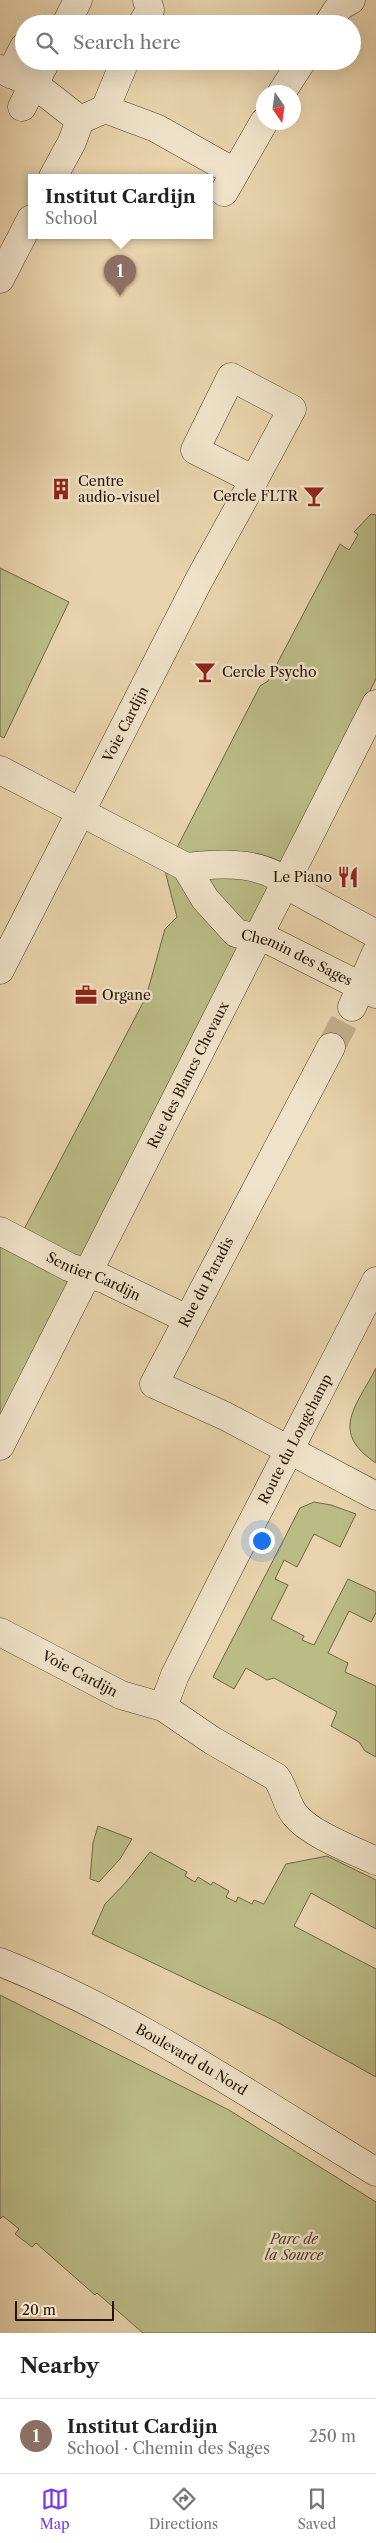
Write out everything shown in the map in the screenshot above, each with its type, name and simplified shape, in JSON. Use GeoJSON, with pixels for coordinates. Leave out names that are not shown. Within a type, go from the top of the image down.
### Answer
{"type":"FeatureCollection","features":[{"type":"Feature","properties":{"kind":"street"},"geometry":{"type":"LineString","coordinates":[[70,15],[78,0]]}},
{"type":"Feature","properties":{"kind":"street"},"geometry":{"type":"LineString","coordinates":[[147,0],[150,10],[147,15]]}},
{"type":"Feature","properties":{"kind":"street"},"geometry":{"type":"LineString","coordinates":[[334,15],[339,7],[351,0]]}},
{"type":"Feature","properties":{"kind":"street"},"geometry":{"type":"LineString","coordinates":[[54,174],[69,131],[105,109],[121,70]]}},
{"type":"Feature","properties":{"kind":"street"},"geometry":{"type":"LineString","coordinates":[[287,85],[296,70]]}},
{"type":"Feature","properties":{"kind":"street"},"geometry":{"type":"LineString","coordinates":[[22,79],[69,131]]}},
{"type":"Feature","properties":{"kind":"street"},"geometry":{"type":"LineString","coordinates":[[105,109],[156,128],[229,182],[259,130]]}},
{"type":"Feature","properties":{"kind":"street"},"geometry":{"type":"LineString","coordinates":[[0,278],[28,225]]}},
{"type":"Feature","properties":{"kind":"street","name":"Voie Cardijn"},"geometry":{"type":"LineString","coordinates":[[0,970],[79,812],[254,480]]}},
{"type":"Feature","properties":{"kind":"street","name":"Rue des Blancs Chevaux"},"geometry":{"type":"LineString","coordinates":[[0,1446],[376,704]]}},
{"type":"Feature","properties":{"kind":"street"},"geometry":{"type":"LineString","coordinates":[[0,770],[186,867],[215,863],[261,867],[287,881],[297,891],[376,934]]}},
{"type":"Feature","properties":{"kind":"street","name":"Chemin des Sages"},"geometry":{"type":"LineString","coordinates":[[186,867],[205,899],[236,933],[271,941],[363,996]]}},
{"type":"Feature","properties":{"kind":"street"},"geometry":{"type":"LineString","coordinates":[[363,996],[376,953]]}},
{"type":"Feature","properties":{"kind":"street","name":"Rue du Paradis"},"geometry":{"type":"LineString","coordinates":[[289,1449],[225,1416],[154,1384],[331,1047]]}},
{"type":"Feature","properties":{"kind":"street","name":"Sentier Cardijn"},"geometry":{"type":"LineString","coordinates":[[0,1231],[69,1267],[104,1278],[187,1319]]}},
{"type":"Feature","properties":{"kind":"street","name":"Route du Longchamp"},"geometry":{"type":"LineString","coordinates":[[163,1707],[175,1675],[224,1576],[376,1281]]}},
{"type":"Feature","properties":{"kind":"street"},"geometry":{"type":"LineString","coordinates":[[289,1449],[376,1496]]}},
{"type":"Feature","properties":{"kind":"street","name":"Voie Cardijn"},"geometry":{"type":"LineString","coordinates":[[0,1632],[122,1695],[163,1707],[213,1741],[276,1777],[282,1785],[293,1813],[310,1828],[376,1861]]}},
{"type":"Feature","properties":{"kind":"street","name":"Boulevard du Nord"},"geometry":{"type":"LineString","coordinates":[[0,1962],[30,1974],[143,2031],[376,2172]]}},
{"type":"Feature","properties":{"kind":"green space"},"geometry":{"type":"Polygon","coordinates":[[[371,514],[376,515],[376,679],[0,1420],[0,1246],[21,1235],[146,997],[165,929],[177,917],[165,871],[260,686],[268,681],[340,544],[349,550],[358,535],[354,532],[371,514]]]}},
{"type":"Feature","properties":{"kind":"green space"},"geometry":{"type":"Polygon","coordinates":[[[0,568],[69,602],[4,738],[0,736],[0,568]]]}},
{"type":"Feature","properties":{"kind":"green space"},"geometry":{"type":"Polygon","coordinates":[[[376,1368],[376,1463],[362,1452],[353,1441],[350,1430],[351,1418],[355,1407],[376,1368]]]}},
{"type":"Feature","properties":{"kind":"green space"},"geometry":{"type":"Polygon","coordinates":[[[314,1502],[331,1505],[356,1514],[340,1547],[314,1534],[297,1567],[284,1560],[275,1579],[288,1585],[271,1619],[304,1636],[302,1640],[314,1645],[348,1579],[376,1592],[376,1613],[371,1622],[349,1611],[328,1653],[348,1663],[345,1672],[376,1686],[376,1757],[365,1751],[359,1742],[331,1726],[337,1712],[274,1678],[267,1680],[246,1668],[234,1689],[213,1677],[300,1508],[314,1502]]]}},
{"type":"Feature","properties":{"kind":"green space"},"geometry":{"type":"Polygon","coordinates":[[[98,1826],[132,1839],[120,1859],[99,1882],[90,1879],[93,1843],[98,1826]]]}},
{"type":"Feature","properties":{"kind":"green space"},"geometry":{"type":"Polygon","coordinates":[[[150,1852],[187,1872],[185,1876],[195,1882],[198,1877],[211,1885],[213,1882],[229,1891],[226,1897],[236,1902],[238,1897],[252,1904],[254,1900],[264,1904],[286,1864],[327,1856],[376,1880],[376,1929],[311,1893],[294,1926],[376,1969],[376,2077],[275,2021],[92,1934],[105,1904],[150,1852]]]}},
{"type":"Feature","properties":{"kind":"green space","name":"Parc de la Source"},"geometry":{"type":"Polygon","coordinates":[[[0,1995],[229,2110],[376,2202],[376,2333],[143,2333],[97,2293],[95,2295],[36,2243],[32,2247],[15,2234],[19,2229],[3,2216],[0,2219],[0,1995]]]}},
{"type":"Feature","properties":{"kind":"tunnel"},"geometry":{"type":"LineString","coordinates":[[331,1047],[352,1007]]}},
{"type":"Feature","properties":{"kind":"place","name":"Institut Cardijn"},"geometry":{"type":"Point","coordinates":[120,296]}},
{"type":"Feature","properties":{"kind":"place","name":"Centre audio-visuel"},"geometry":{"type":"Point","coordinates":[61,489]}},
{"type":"Feature","properties":{"kind":"place","name":"Cercle FLTR"},"geometry":{"type":"Point","coordinates":[314,496]}},
{"type":"Feature","properties":{"kind":"place","name":"Cercle Psycho"},"geometry":{"type":"Point","coordinates":[205,672]}},
{"type":"Feature","properties":{"kind":"place","name":"Le Piano"},"geometry":{"type":"Point","coordinates":[348,877]}},
{"type":"Feature","properties":{"kind":"place","name":"Organe"},"geometry":{"type":"Point","coordinates":[86,995]}}]}
